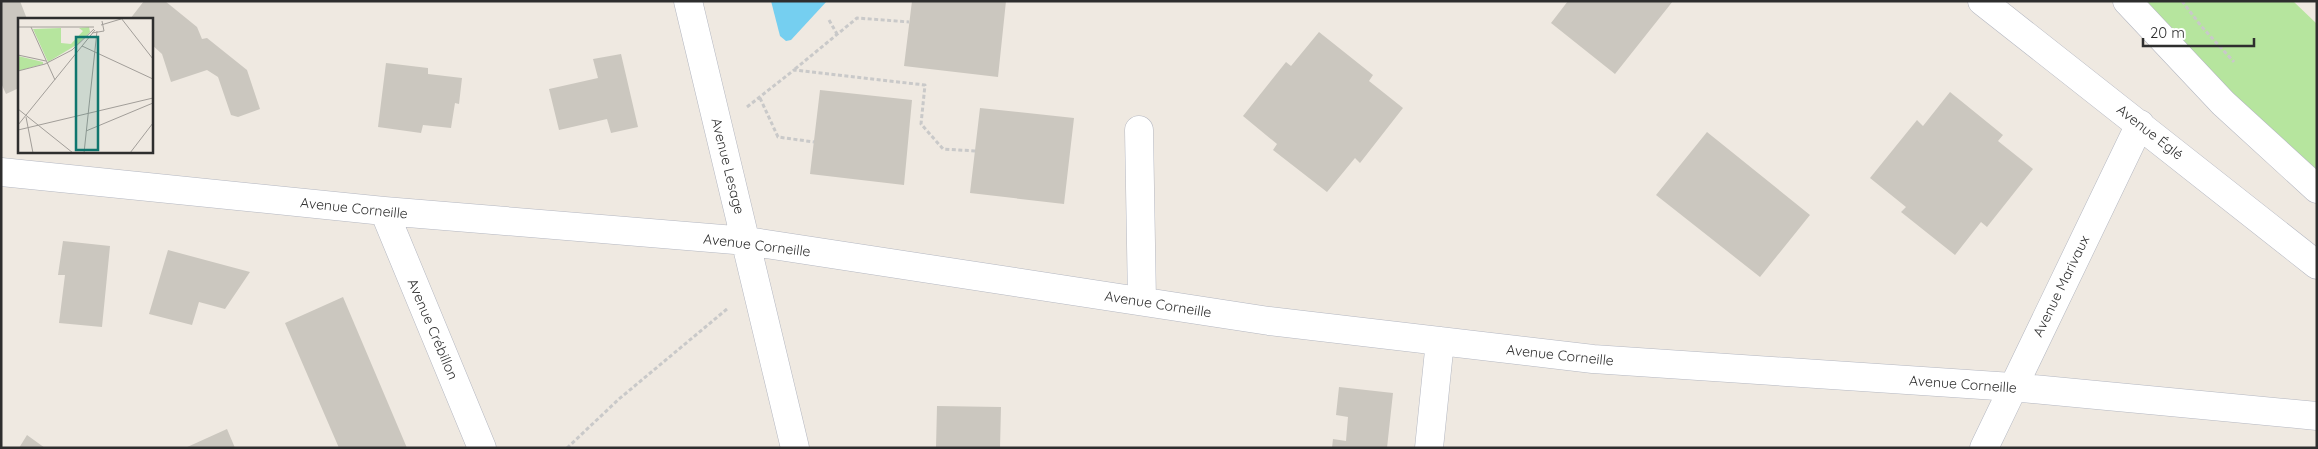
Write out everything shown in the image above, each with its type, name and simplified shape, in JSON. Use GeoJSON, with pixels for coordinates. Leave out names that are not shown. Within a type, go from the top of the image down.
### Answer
{"type":"FeatureCollection","features":[{"type":"Feature","properties":{"kind":"street","name":"Avenue Lesage"},"geometry":{"type":"LineString","coordinates":[[688,1],[747,241],[795,448]]}},
{"type":"Feature","properties":{"kind":"street","name":"Avenue Églé"},"geometry":{"type":"LineString","coordinates":[[1982,1],[2317,265]]}},
{"type":"Feature","properties":{"kind":"street"},"geometry":{"type":"LineString","coordinates":[[2127,1],[2223,103],[2317,189]]}},
{"type":"Feature","properties":{"kind":"street","name":"Avenue Marivaux"},"geometry":{"type":"LineString","coordinates":[[1984,448],[2140,124]]}},
{"type":"Feature","properties":{"kind":"street"},"geometry":{"type":"LineString","coordinates":[[1139,130],[1142,301]]}},
{"type":"Feature","properties":{"kind":"street","name":"Avenue Corneille"},"geometry":{"type":"LineString","coordinates":[[1,172],[384,211],[747,241],[1268,321],[1593,359],[2012,387],[2317,416]]}},
{"type":"Feature","properties":{"kind":"street","name":"Avenue Crébillon"},"geometry":{"type":"LineString","coordinates":[[384,211],[482,448]]}},
{"type":"Feature","properties":{"kind":"street"},"geometry":{"type":"LineString","coordinates":[[1429,448],[1440,341]]}},
{"type":"Feature","properties":{"kind":"path"},"geometry":{"type":"LineString","coordinates":[[751,106],[857,18],[909,22]]}},
{"type":"Feature","properties":{"kind":"path"},"geometry":{"type":"LineString","coordinates":[[830,20],[837,34]]}},
{"type":"Feature","properties":{"kind":"path"},"geometry":{"type":"LineString","coordinates":[[794,70],[925,85],[921,124],[943,149],[975,151]]}},
{"type":"Feature","properties":{"kind":"path"},"geometry":{"type":"LineString","coordinates":[[760,98],[778,137],[814,142]]}},
{"type":"Feature","properties":{"kind":"path"},"geometry":{"type":"LineString","coordinates":[[567,448],[619,399],[727,309],[725,299]]}},
{"type":"Feature","properties":{"kind":"green space"},"geometry":{"type":"Polygon","coordinates":[[[2147,1],[2293,1],[2317,24],[2317,174],[2178,41],[2147,1]]]}},
{"type":"Feature","properties":{"kind":"water"},"geometry":{"type":"Polygon","coordinates":[[[771,1],[827,1],[791,40],[786,41],[780,36],[771,1]]]}},
{"type":"Feature","properties":{"kind":"building"},"geometry":{"type":"Polygon","coordinates":[[[1,1],[20,1],[27,18],[18,18],[18,88],[6,94],[1,83],[1,1]]]}},
{"type":"Feature","properties":{"kind":"building"},"geometry":{"type":"Polygon","coordinates":[[[144,1],[165,1],[197,27],[202,39],[207,38],[247,70],[260,109],[238,117],[231,115],[218,77],[207,70],[171,82],[162,54],[152,45],[152,18],[131,18],[144,1]]]}},
{"type":"Feature","properties":{"kind":"building"},"geometry":{"type":"Polygon","coordinates":[[[912,1],[1006,1],[998,77],[904,66],[912,1]]]}},
{"type":"Feature","properties":{"kind":"building"},"geometry":{"type":"Polygon","coordinates":[[[1568,1],[1673,1],[1615,74],[1551,23],[1568,1]]]}},
{"type":"Feature","properties":{"kind":"building"},"geometry":{"type":"Polygon","coordinates":[[[1319,32],[1373,75],[1369,81],[1403,108],[1360,163],[1355,158],[1327,192],[1273,150],[1277,144],[1243,116],[1286,62],[1291,66],[1319,32]]]}},
{"type":"Feature","properties":{"kind":"building"},"geometry":{"type":"Polygon","coordinates":[[[621,54],[638,127],[611,133],[607,119],[559,130],[549,89],[598,78],[593,59],[621,54]]]}},
{"type":"Feature","properties":{"kind":"building"},"geometry":{"type":"Polygon","coordinates":[[[386,63],[428,68],[428,74],[462,78],[459,104],[455,103],[451,128],[423,125],[421,133],[378,127],[386,63]]]}},
{"type":"Feature","properties":{"kind":"building"},"geometry":{"type":"Polygon","coordinates":[[[820,90],[912,100],[904,185],[810,174],[820,90]]]}},
{"type":"Feature","properties":{"kind":"building"},"geometry":{"type":"Polygon","coordinates":[[[1950,92],[2003,135],[1998,141],[2033,169],[1987,227],[1981,222],[1955,255],[1901,212],[1906,207],[1870,178],[1917,120],[1923,126],[1950,92]]]}},
{"type":"Feature","properties":{"kind":"building"},"geometry":{"type":"Polygon","coordinates":[[[980,108],[1074,118],[1064,204],[970,193],[980,108]]]}},
{"type":"Feature","properties":{"kind":"building"},"geometry":{"type":"Polygon","coordinates":[[[1707,132],[1810,215],[1760,277],[1656,195],[1707,132]]]}},
{"type":"Feature","properties":{"kind":"building"},"geometry":{"type":"Polygon","coordinates":[[[63,241],[110,246],[102,327],[59,323],[65,275],[58,275],[63,241]]]}},
{"type":"Feature","properties":{"kind":"building"},"geometry":{"type":"Polygon","coordinates":[[[168,250],[250,272],[225,309],[199,302],[192,325],[149,314],[168,250]]]}},
{"type":"Feature","properties":{"kind":"building"},"geometry":{"type":"Polygon","coordinates":[[[343,297],[407,448],[339,448],[285,323],[343,297]]]}},
{"type":"Feature","properties":{"kind":"building"},"geometry":{"type":"Polygon","coordinates":[[[1339,387],[1393,393],[1387,448],[1332,448],[1333,439],[1346,441],[1348,417],[1336,415],[1339,387]]]}},
{"type":"Feature","properties":{"kind":"building"},"geometry":{"type":"Polygon","coordinates":[[[937,406],[1001,407],[1000,448],[936,448],[937,406]]]}},
{"type":"Feature","properties":{"kind":"building"},"geometry":{"type":"Polygon","coordinates":[[[227,429],[235,448],[185,448],[227,429]]]}},
{"type":"Feature","properties":{"kind":"building"},"geometry":{"type":"Polygon","coordinates":[[[27,435],[45,448],[19,448],[27,435]]]}}]}
